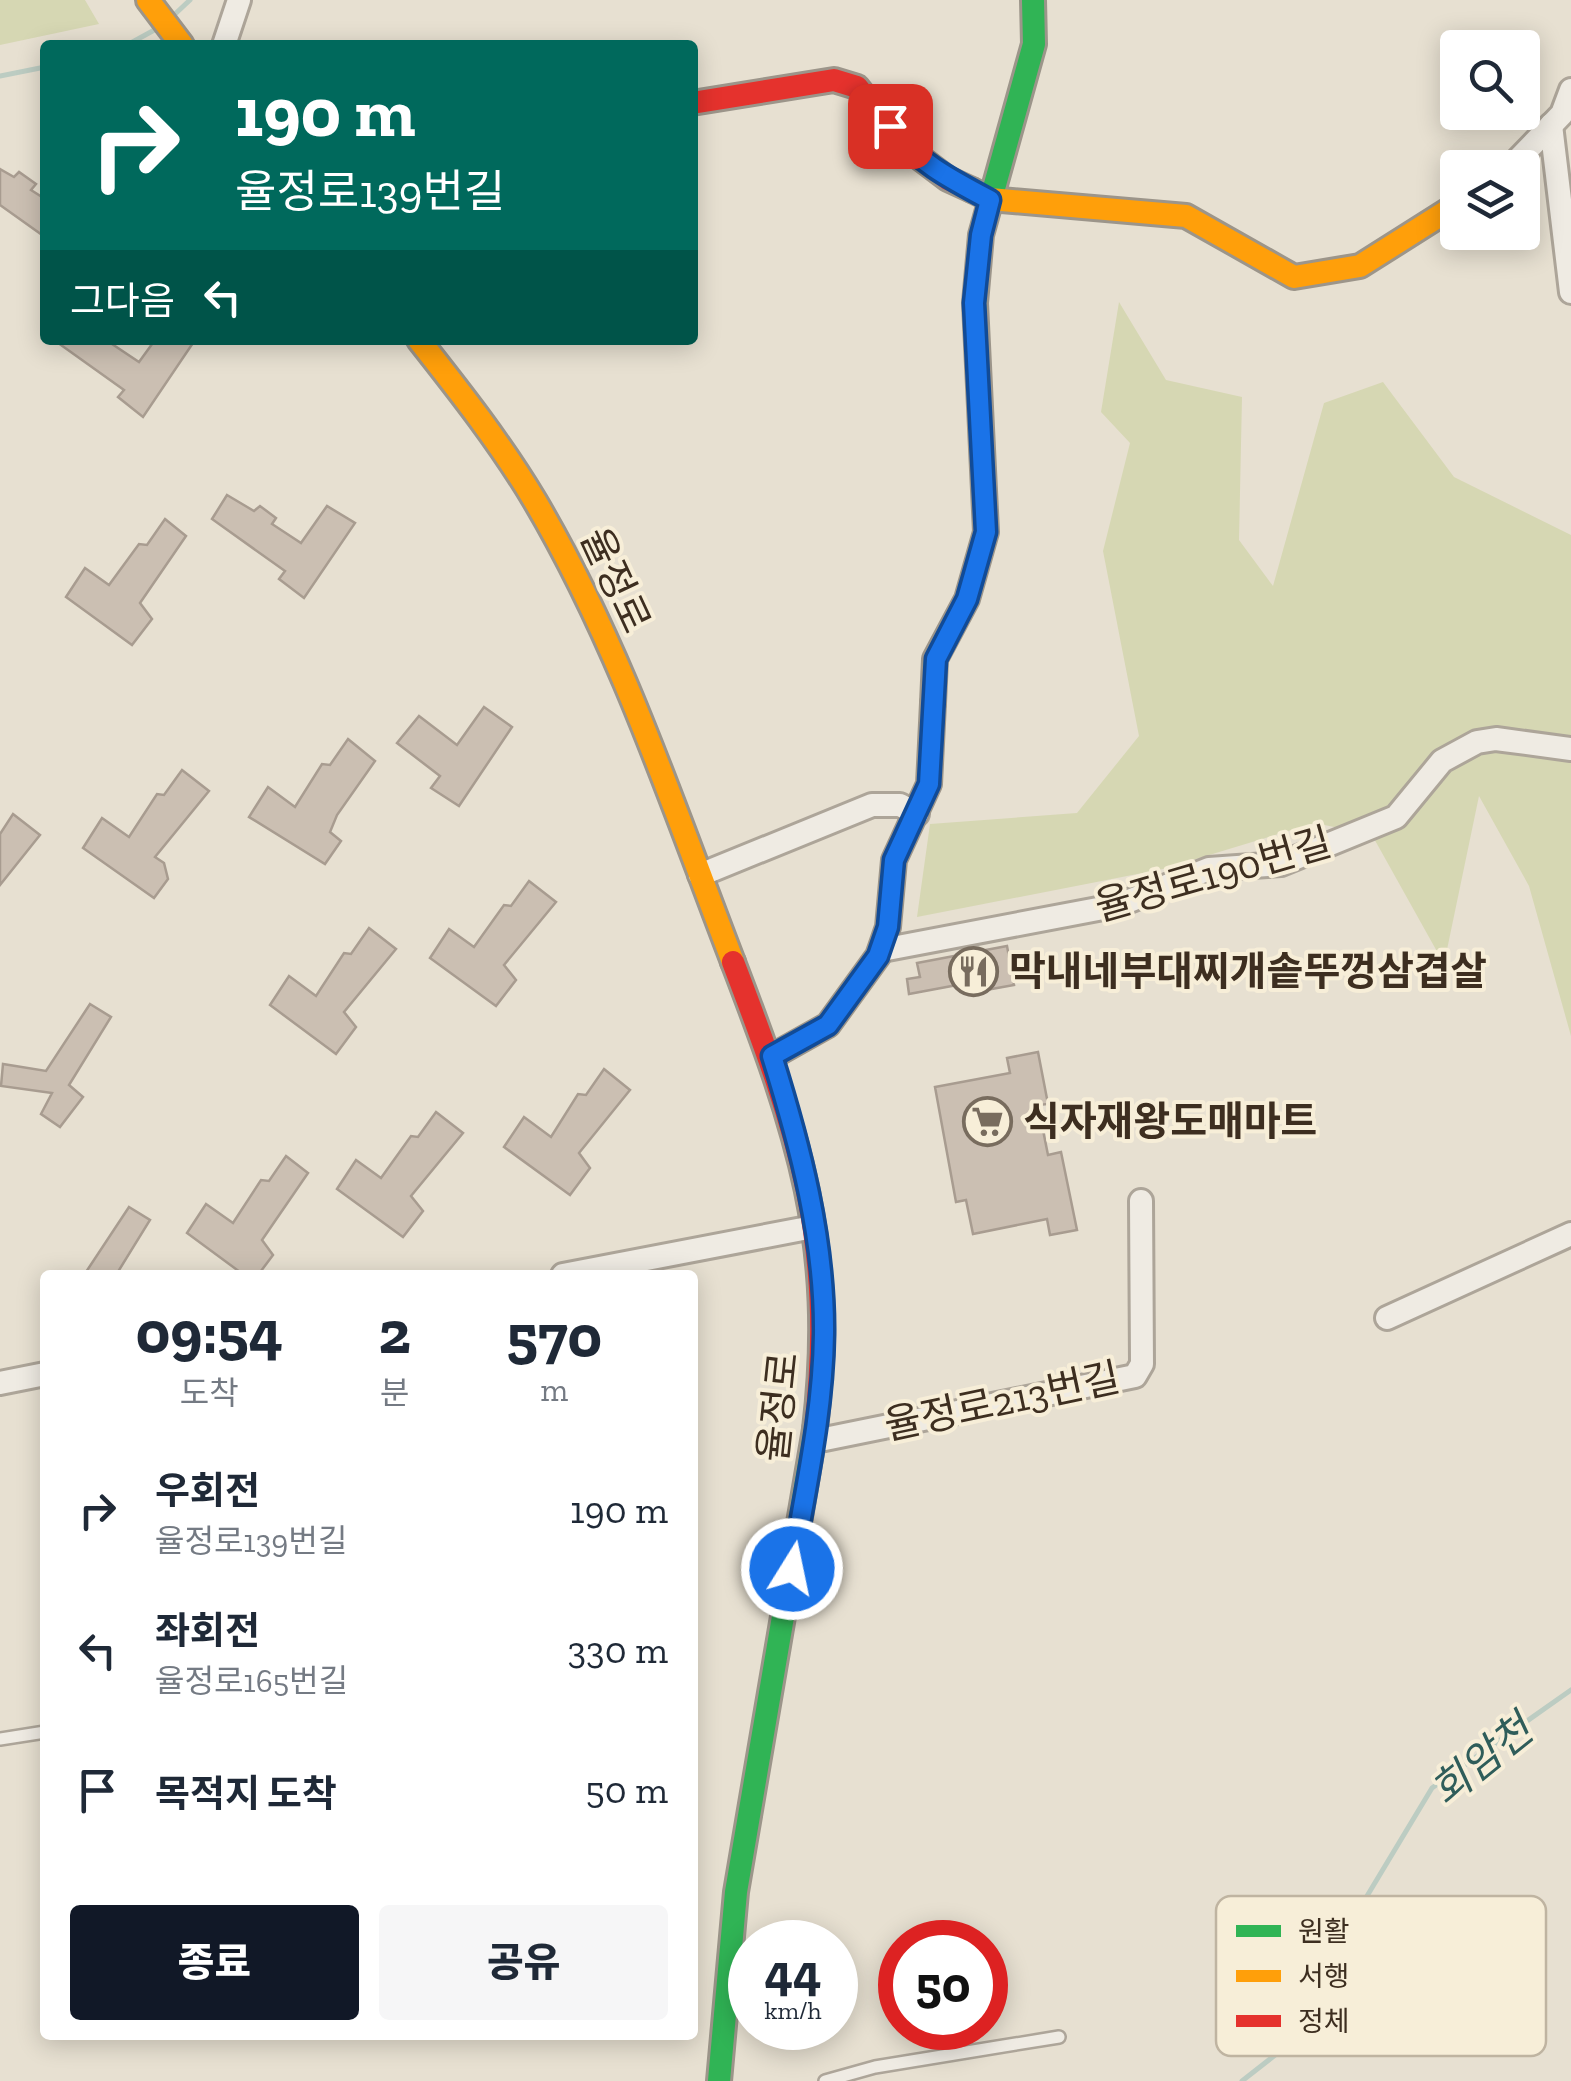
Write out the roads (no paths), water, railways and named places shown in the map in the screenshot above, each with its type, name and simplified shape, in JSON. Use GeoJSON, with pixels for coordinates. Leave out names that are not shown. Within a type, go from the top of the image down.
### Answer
{"type":"FeatureCollection","features":[{"type":"Feature","properties":{"kind":"street"},"geometry":{"type":"LineString","coordinates":[[226,40],[239,0]]}},
{"type":"Feature","properties":{"kind":"street"},"geometry":{"type":"LineString","coordinates":[[772,1056],[828,1025],[882,950],[894,860],[917,814],[932,760],[936,659],[972,584],[986,532],[974,303],[981,235],[1034,44],[1033,0]]}},
{"type":"Feature","properties":{"kind":"street"},"geometry":{"type":"LineString","coordinates":[[150,2],[178,40]]}},
{"type":"Feature","properties":{"kind":"street"},"geometry":{"type":"LineString","coordinates":[[698,102],[834,80],[857,86],[903,144],[948,178],[990,200],[1186,216],[1294,277],[1360,266],[1440,215]]}},
{"type":"Feature","properties":{"kind":"street"},"geometry":{"type":"LineString","coordinates":[[1527,150],[1562,114],[1571,90]]}},
{"type":"Feature","properties":{"kind":"street"},"geometry":{"type":"LineString","coordinates":[[1552,124],[1554,181],[1571,292]]}},
{"type":"Feature","properties":{"kind":"street","name":"율정로"},"geometry":{"type":"LineString","coordinates":[[424,345],[492,437],[548,524],[623,684],[772,1056],[800,1152],[813,1227],[824,1334],[815,1440],[736,1904],[720,2030],[725,2080]]}},
{"type":"Feature","properties":{"kind":"street","name":"율정로190번길"},"geometry":{"type":"LineString","coordinates":[[882,950],[1119,905],[1210,869],[1282,864],[1396,817],[1442,762],[1477,742],[1496,739],[1571,749]]}},
{"type":"Feature","properties":{"kind":"street"},"geometry":{"type":"LineString","coordinates":[[700,876],[872,805],[900,804],[917,814]]}},
{"type":"Feature","properties":{"kind":"street","name":"율정로213번길"},"geometry":{"type":"LineString","coordinates":[[815,1440],[1135,1376],[1142,1364],[1141,1201]]}},
{"type":"Feature","properties":{"kind":"street"},"geometry":{"type":"LineString","coordinates":[[589,1270],[813,1227]]}},
{"type":"Feature","properties":{"kind":"street"},"geometry":{"type":"LineString","coordinates":[[1387,1318],[1571,1234]]}},
{"type":"Feature","properties":{"kind":"street"},"geometry":{"type":"LineString","coordinates":[[0,1383],[40,1375]]}},
{"type":"Feature","properties":{"kind":"lane"},"geometry":{"type":"LineString","coordinates":[[0,1739],[40,1733]]}},
{"type":"Feature","properties":{"kind":"lane"},"geometry":{"type":"LineString","coordinates":[[825,2081],[875,2067],[1059,2037]]}},
{"type":"Feature","properties":{"kind":"waterway"},"geometry":{"type":"LineString","coordinates":[[174,15],[190,0]]}},
{"type":"Feature","properties":{"kind":"waterway"},"geometry":{"type":"LineString","coordinates":[[136,40],[158,28]]}},
{"type":"Feature","properties":{"kind":"waterway"},"geometry":{"type":"LineString","coordinates":[[0,76],[40,68]]}},
{"type":"Feature","properties":{"kind":"waterway","name":"회암천"},"geometry":{"type":"LineString","coordinates":[[1367,1896],[1432,1788],[1571,1690]]}},
{"type":"Feature","properties":{"kind":"waterway","name":"회암천"},"geometry":{"type":"LineString","coordinates":[[1242,2081],[1274,2056]]}},
{"type":"Feature","properties":{"kind":"place","name":"막내네부대찌개솥뚜껑삼겹살"},"geometry":{"type":"Point","coordinates":[974,971]}},
{"type":"Feature","properties":{"kind":"place","name":"식자재왕도매마트"},"geometry":{"type":"Point","coordinates":[988,1121]}}]}
